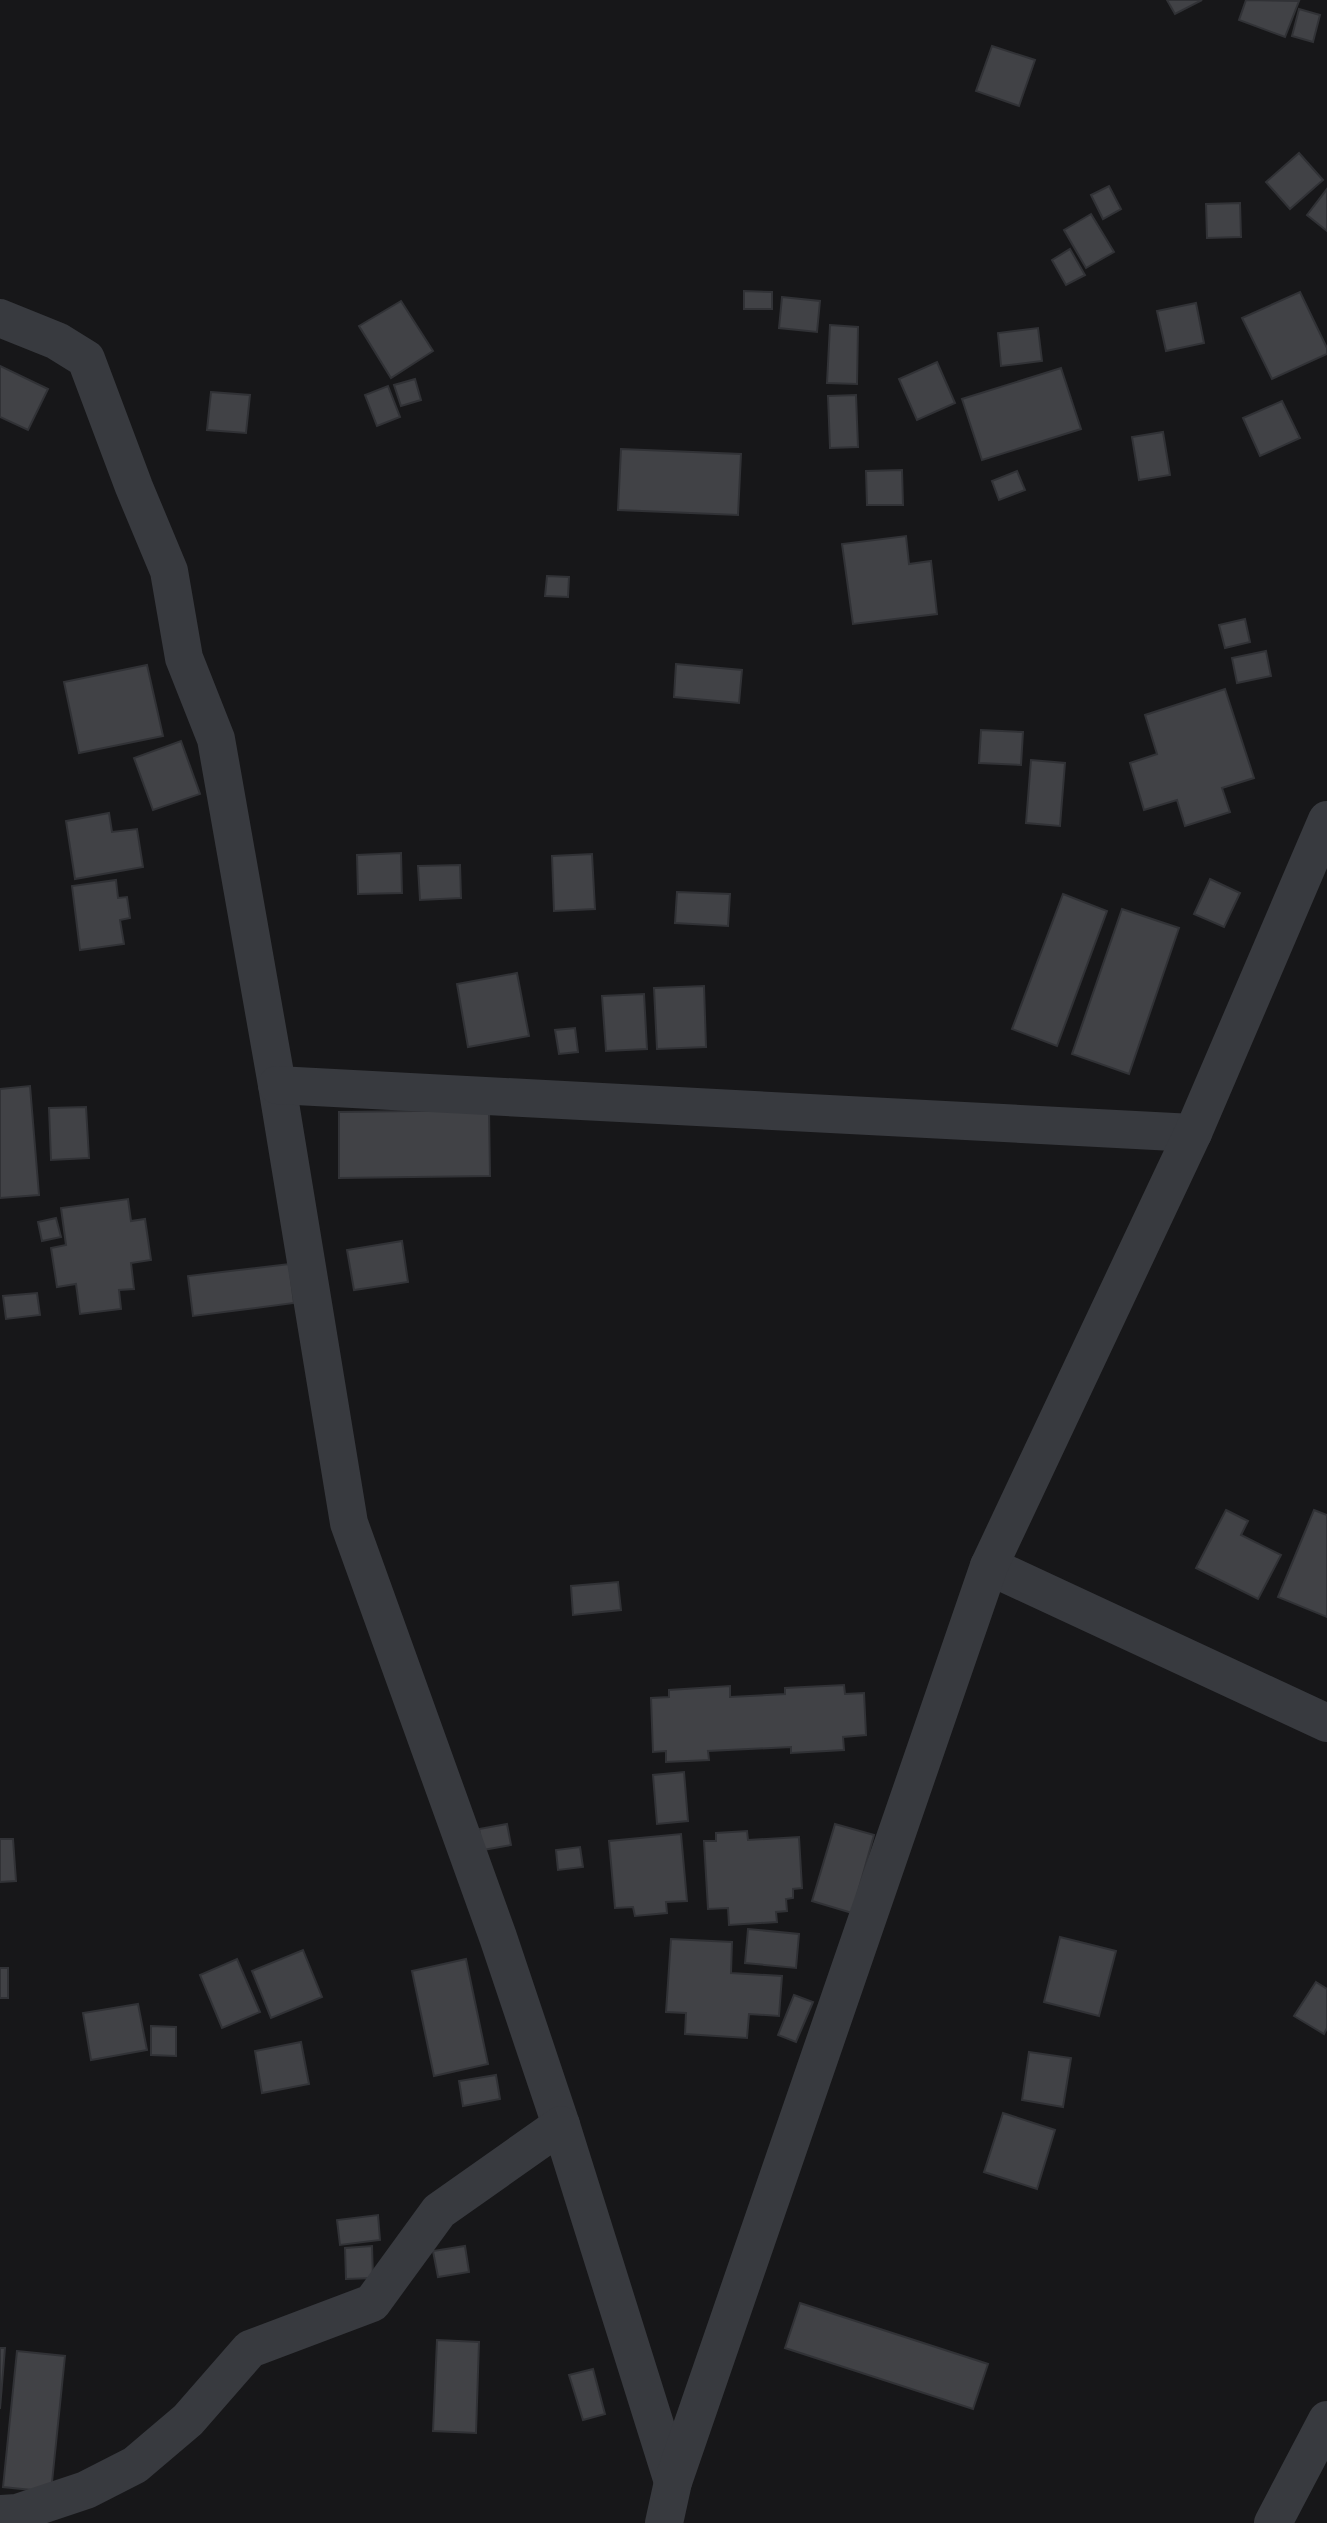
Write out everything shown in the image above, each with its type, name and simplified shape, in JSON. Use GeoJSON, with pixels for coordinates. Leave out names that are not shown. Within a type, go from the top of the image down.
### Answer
{"type":"FeatureCollection","features":[{"type":"Feature","properties":{"kind":"street"},"geometry":{"type":"LineString","coordinates":[[0,318],[57,341],[86,359],[169,572],[184,659],[216,738],[277,1085],[349,1523],[498,1937],[561,2125],[673,2482]]}},
{"type":"Feature","properties":{"kind":"street"},"geometry":{"type":"LineString","coordinates":[[664,2523],[673,2482],[989,1566],[1194,1133],[1324,833]]}},
{"type":"Feature","properties":{"kind":"street"},"geometry":{"type":"LineString","coordinates":[[277,1085],[1194,1133]]}},
{"type":"Feature","properties":{"kind":"street"},"geometry":{"type":"LineString","coordinates":[[989,1566],[1327,1723]]}},
{"type":"Feature","properties":{"kind":"street"},"geometry":{"type":"LineString","coordinates":[[0,2514],[17,2512],[86,2490],[135,2465],[188,2420],[250,2348],[372,2303],[439,2211],[561,2125]]}},
{"type":"Feature","properties":{"kind":"street"},"geometry":{"type":"LineString","coordinates":[[1273,2523],[1327,2420]]}},
{"type":"Feature","properties":{"kind":"building"},"geometry":{"type":"Polygon","coordinates":[[[1167,0],[1202,0],[1175,14],[1167,0]]]}},
{"type":"Feature","properties":{"kind":"building"},"geometry":{"type":"Polygon","coordinates":[[[1246,0],[1299,1],[1285,37],[1239,20],[1246,0]]]}},
{"type":"Feature","properties":{"kind":"building"},"geometry":{"type":"Polygon","coordinates":[[[1299,9],[1320,15],[1313,42],[1292,36],[1299,9]]]}},
{"type":"Feature","properties":{"kind":"building"},"geometry":{"type":"Polygon","coordinates":[[[992,46],[1035,60],[1019,106],[976,91],[992,46]]]}},
{"type":"Feature","properties":{"kind":"building"},"geometry":{"type":"Polygon","coordinates":[[[1299,153],[1323,180],[1290,209],[1266,182],[1299,153]]]}},
{"type":"Feature","properties":{"kind":"building"},"geometry":{"type":"Polygon","coordinates":[[[1109,186],[1121,209],[1103,219],[1091,195],[1109,186]]]}},
{"type":"Feature","properties":{"kind":"building"},"geometry":{"type":"Polygon","coordinates":[[[1327,189],[1327,231],[1307,215],[1327,189]]]}},
{"type":"Feature","properties":{"kind":"building"},"geometry":{"type":"Polygon","coordinates":[[[1240,203],[1241,237],[1207,238],[1206,204],[1240,203]]]}},
{"type":"Feature","properties":{"kind":"building"},"geometry":{"type":"Polygon","coordinates":[[[1091,214],[1114,252],[1086,268],[1064,230],[1091,214]]]}},
{"type":"Feature","properties":{"kind":"building"},"geometry":{"type":"Polygon","coordinates":[[[1070,249],[1085,275],[1066,285],[1052,260],[1070,249]]]}},
{"type":"Feature","properties":{"kind":"building"},"geometry":{"type":"Polygon","coordinates":[[[744,291],[772,292],[772,309],[744,309],[744,291]]]}},
{"type":"Feature","properties":{"kind":"building"},"geometry":{"type":"Polygon","coordinates":[[[1300,292],[1327,348],[1327,354],[1272,379],[1242,318],[1300,292]]]}},
{"type":"Feature","properties":{"kind":"building"},"geometry":{"type":"Polygon","coordinates":[[[782,297],[820,301],[817,332],[779,328],[782,297]]]}},
{"type":"Feature","properties":{"kind":"building"},"geometry":{"type":"Polygon","coordinates":[[[401,301],[433,351],[391,378],[359,326],[401,301]]]}},
{"type":"Feature","properties":{"kind":"building"},"geometry":{"type":"Polygon","coordinates":[[[1196,303],[1204,343],[1166,351],[1157,311],[1196,303]]]}},
{"type":"Feature","properties":{"kind":"building"},"geometry":{"type":"Polygon","coordinates":[[[830,325],[858,327],[857,384],[827,383],[830,325]]]}},
{"type":"Feature","properties":{"kind":"building"},"geometry":{"type":"Polygon","coordinates":[[[1038,328],[1042,361],[1001,366],[998,333],[1038,328]]]}},
{"type":"Feature","properties":{"kind":"building"},"geometry":{"type":"Polygon","coordinates":[[[937,362],[955,403],[917,420],[899,379],[937,362]]]}},
{"type":"Feature","properties":{"kind":"building"},"geometry":{"type":"Polygon","coordinates":[[[0,366],[48,389],[28,430],[0,417],[0,366]]]}},
{"type":"Feature","properties":{"kind":"building"},"geometry":{"type":"Polygon","coordinates":[[[1061,368],[1081,429],[982,460],[962,399],[1061,368]]]}},
{"type":"Feature","properties":{"kind":"building"},"geometry":{"type":"Polygon","coordinates":[[[415,379],[421,400],[401,406],[394,385],[415,379]]]}},
{"type":"Feature","properties":{"kind":"building"},"geometry":{"type":"Polygon","coordinates":[[[388,386],[400,417],[377,426],[365,395],[388,386]]]}},
{"type":"Feature","properties":{"kind":"building"},"geometry":{"type":"Polygon","coordinates":[[[211,392],[250,395],[246,433],[207,430],[211,392]]]}},
{"type":"Feature","properties":{"kind":"building"},"geometry":{"type":"Polygon","coordinates":[[[856,395],[858,447],[830,448],[828,396],[856,395]]]}},
{"type":"Feature","properties":{"kind":"building"},"geometry":{"type":"Polygon","coordinates":[[[1282,401],[1300,438],[1260,456],[1243,418],[1282,401]]]}},
{"type":"Feature","properties":{"kind":"building"},"geometry":{"type":"Polygon","coordinates":[[[1163,432],[1170,475],[1139,480],[1132,437],[1163,432]]]}},
{"type":"Feature","properties":{"kind":"building"},"geometry":{"type":"Polygon","coordinates":[[[621,449],[741,454],[738,515],[618,510],[621,449]]]}},
{"type":"Feature","properties":{"kind":"building"},"geometry":{"type":"Polygon","coordinates":[[[902,470],[903,505],[867,505],[866,471],[902,470]]]}},
{"type":"Feature","properties":{"kind":"building"},"geometry":{"type":"Polygon","coordinates":[[[1017,471],[1025,490],[999,500],[992,481],[1017,471]]]}},
{"type":"Feature","properties":{"kind":"building"},"geometry":{"type":"Polygon","coordinates":[[[906,536],[909,564],[931,561],[937,614],[853,624],[842,544],[906,536]]]}},
{"type":"Feature","properties":{"kind":"building"},"geometry":{"type":"Polygon","coordinates":[[[547,576],[569,577],[568,597],[545,596],[547,576]]]}},
{"type":"Feature","properties":{"kind":"building"},"geometry":{"type":"Polygon","coordinates":[[[1245,619],[1250,642],[1225,648],[1219,625],[1245,619]]]}},
{"type":"Feature","properties":{"kind":"building"},"geometry":{"type":"Polygon","coordinates":[[[1266,651],[1271,676],[1237,683],[1232,658],[1266,651]]]}},
{"type":"Feature","properties":{"kind":"building"},"geometry":{"type":"Polygon","coordinates":[[[676,664],[742,670],[739,703],[674,697],[676,664]]]}},
{"type":"Feature","properties":{"kind":"building"},"geometry":{"type":"Polygon","coordinates":[[[147,665],[163,736],[79,753],[64,682],[147,665]]]}},
{"type":"Feature","properties":{"kind":"building"},"geometry":{"type":"Polygon","coordinates":[[[1225,689],[1254,778],[1222,788],[1230,812],[1185,826],[1177,800],[1144,810],[1130,763],[1157,754],[1145,715],[1225,689]]]}},
{"type":"Feature","properties":{"kind":"building"},"geometry":{"type":"Polygon","coordinates":[[[981,730],[1023,732],[1021,765],[979,763],[981,730]]]}},
{"type":"Feature","properties":{"kind":"building"},"geometry":{"type":"Polygon","coordinates":[[[181,741],[200,794],[153,810],[134,758],[181,741]]]}},
{"type":"Feature","properties":{"kind":"building"},"geometry":{"type":"Polygon","coordinates":[[[1031,760],[1065,763],[1060,826],[1026,823],[1031,760]]]}},
{"type":"Feature","properties":{"kind":"building"},"geometry":{"type":"Polygon","coordinates":[[[109,813],[112,832],[137,829],[143,867],[75,879],[66,821],[109,813]]]}},
{"type":"Feature","properties":{"kind":"building"},"geometry":{"type":"Polygon","coordinates":[[[401,853],[402,893],[358,894],[357,855],[401,853]]]}},
{"type":"Feature","properties":{"kind":"building"},"geometry":{"type":"Polygon","coordinates":[[[592,854],[595,909],[554,911],[552,856],[592,854]]]}},
{"type":"Feature","properties":{"kind":"building"},"geometry":{"type":"Polygon","coordinates":[[[460,865],[461,898],[420,900],[418,866],[460,865]]]}},
{"type":"Feature","properties":{"kind":"building"},"geometry":{"type":"Polygon","coordinates":[[[1210,879],[1240,893],[1224,927],[1194,914],[1210,879]]]}},
{"type":"Feature","properties":{"kind":"building"},"geometry":{"type":"Polygon","coordinates":[[[116,880],[118,898],[127,897],[130,918],[120,920],[124,944],[80,950],[72,886],[116,880]]]}},
{"type":"Feature","properties":{"kind":"building"},"geometry":{"type":"Polygon","coordinates":[[[677,892],[730,894],[728,926],[675,923],[677,892]]]}},
{"type":"Feature","properties":{"kind":"building"},"geometry":{"type":"Polygon","coordinates":[[[1063,894],[1107,911],[1057,1046],[1012,1029],[1063,894]]]}},
{"type":"Feature","properties":{"kind":"building"},"geometry":{"type":"Polygon","coordinates":[[[1122,909],[1179,928],[1129,1074],[1072,1054],[1122,909]]]}},
{"type":"Feature","properties":{"kind":"building"},"geometry":{"type":"Polygon","coordinates":[[[517,973],[529,1036],[468,1047],[457,984],[517,973]]]}},
{"type":"Feature","properties":{"kind":"building"},"geometry":{"type":"Polygon","coordinates":[[[704,986],[706,1047],[657,1049],[654,988],[704,986]]]}},
{"type":"Feature","properties":{"kind":"building"},"geometry":{"type":"Polygon","coordinates":[[[644,994],[647,1049],[606,1051],[602,996],[644,994]]]}},
{"type":"Feature","properties":{"kind":"building"},"geometry":{"type":"Polygon","coordinates":[[[575,1028],[578,1052],[559,1054],[555,1030],[575,1028]]]}},
{"type":"Feature","properties":{"kind":"building"},"geometry":{"type":"Polygon","coordinates":[[[30,1086],[39,1195],[0,1198],[0,1089],[30,1086]]]}},
{"type":"Feature","properties":{"kind":"building"},"geometry":{"type":"Polygon","coordinates":[[[86,1107],[89,1158],[51,1160],[49,1108],[86,1107]]]}},
{"type":"Feature","properties":{"kind":"building"},"geometry":{"type":"Polygon","coordinates":[[[489,1110],[490,1176],[339,1178],[339,1112],[489,1110]]]}},
{"type":"Feature","properties":{"kind":"building"},"geometry":{"type":"Polygon","coordinates":[[[128,1199],[131,1221],[145,1219],[151,1260],[131,1263],[134,1289],[119,1290],[121,1309],[80,1314],[76,1284],[57,1287],[51,1248],[66,1245],[61,1208],[128,1199]]]}},
{"type":"Feature","properties":{"kind":"building"},"geometry":{"type":"Polygon","coordinates":[[[56,1218],[61,1237],[42,1241],[38,1222],[56,1218]]]}},
{"type":"Feature","properties":{"kind":"building"},"geometry":{"type":"Polygon","coordinates":[[[402,1241],[408,1282],[354,1290],[347,1250],[402,1241]]]}},
{"type":"Feature","properties":{"kind":"building"},"geometry":{"type":"Polygon","coordinates":[[[289,1264],[294,1303],[193,1316],[188,1276],[289,1264]]]}},
{"type":"Feature","properties":{"kind":"building"},"geometry":{"type":"Polygon","coordinates":[[[37,1293],[40,1315],[6,1319],[3,1296],[37,1293]]]}},
{"type":"Feature","properties":{"kind":"building"},"geometry":{"type":"Polygon","coordinates":[[[1226,1510],[1248,1521],[1241,1535],[1281,1555],[1258,1599],[1196,1568],[1226,1510]]]}},
{"type":"Feature","properties":{"kind":"building"},"geometry":{"type":"Polygon","coordinates":[[[1314,1510],[1327,1515],[1327,1617],[1278,1597],[1314,1510]]]}},
{"type":"Feature","properties":{"kind":"building"},"geometry":{"type":"Polygon","coordinates":[[[618,1582],[621,1610],[573,1615],[571,1586],[618,1582]]]}},
{"type":"Feature","properties":{"kind":"building"},"geometry":{"type":"Polygon","coordinates":[[[844,1685],[845,1694],[864,1693],[866,1735],[843,1737],[844,1750],[791,1753],[791,1747],[708,1751],[709,1760],[666,1762],[666,1751],[653,1752],[651,1698],[669,1697],[669,1690],[730,1686],[730,1697],[785,1694],[785,1688],[844,1685]]]}},
{"type":"Feature","properties":{"kind":"building"},"geometry":{"type":"Polygon","coordinates":[[[684,1772],[688,1821],[657,1824],[653,1775],[684,1772]]]}},
{"type":"Feature","properties":{"kind":"building"},"geometry":{"type":"Polygon","coordinates":[[[507,1824],[511,1845],[483,1850],[479,1829],[507,1824]]]}},
{"type":"Feature","properties":{"kind":"building"},"geometry":{"type":"Polygon","coordinates":[[[835,1824],[874,1835],[852,1913],[812,1901],[835,1824]]]}},
{"type":"Feature","properties":{"kind":"building"},"geometry":{"type":"Polygon","coordinates":[[[747,1831],[748,1840],[799,1837],[802,1888],[793,1889],[793,1898],[786,1899],[787,1911],[776,1912],[777,1922],[729,1925],[728,1908],[708,1909],[704,1841],[716,1841],[716,1833],[747,1831]]]}},
{"type":"Feature","properties":{"kind":"building"},"geometry":{"type":"Polygon","coordinates":[[[681,1834],[687,1901],[666,1902],[667,1913],[635,1916],[633,1907],[615,1908],[609,1841],[681,1834]]]}},
{"type":"Feature","properties":{"kind":"building"},"geometry":{"type":"Polygon","coordinates":[[[0,1839],[13,1839],[16,1881],[0,1882],[0,1839]]]}},
{"type":"Feature","properties":{"kind":"building"},"geometry":{"type":"Polygon","coordinates":[[[580,1847],[583,1867],[558,1870],[556,1850],[580,1847]]]}},
{"type":"Feature","properties":{"kind":"building"},"geometry":{"type":"Polygon","coordinates":[[[748,1929],[799,1934],[796,1968],[745,1963],[748,1929]]]}},
{"type":"Feature","properties":{"kind":"building"},"geometry":{"type":"Polygon","coordinates":[[[1060,1937],[1116,1951],[1099,2016],[1044,2002],[1060,1937]]]}},
{"type":"Feature","properties":{"kind":"building"},"geometry":{"type":"Polygon","coordinates":[[[671,1939],[732,1942],[731,1973],[782,1976],[779,2016],[749,2014],[747,2038],[685,2034],[686,2013],[666,2012],[671,1939]]]}},
{"type":"Feature","properties":{"kind":"building"},"geometry":{"type":"Polygon","coordinates":[[[303,1950],[322,1997],[271,2018],[252,1971],[303,1950]]]}},
{"type":"Feature","properties":{"kind":"building"},"geometry":{"type":"Polygon","coordinates":[[[237,1959],[260,2012],[222,2028],[200,1975],[237,1959]]]}},
{"type":"Feature","properties":{"kind":"building"},"geometry":{"type":"Polygon","coordinates":[[[466,1959],[488,2064],[434,2076],[412,1971],[466,1959]]]}},
{"type":"Feature","properties":{"kind":"building"},"geometry":{"type":"Polygon","coordinates":[[[0,1968],[8,1968],[8,1998],[0,1998],[0,1968]]]}},
{"type":"Feature","properties":{"kind":"building"},"geometry":{"type":"Polygon","coordinates":[[[1316,1982],[1327,1989],[1327,2028],[1324,2034],[1294,2016],[1316,1982]]]}},
{"type":"Feature","properties":{"kind":"building"},"geometry":{"type":"Polygon","coordinates":[[[794,1995],[813,2002],[796,2042],[778,2035],[794,1995]]]}},
{"type":"Feature","properties":{"kind":"building"},"geometry":{"type":"Polygon","coordinates":[[[138,2004],[147,2050],[91,2060],[83,2013],[138,2004]]]}},
{"type":"Feature","properties":{"kind":"building"},"geometry":{"type":"Polygon","coordinates":[[[151,2026],[176,2027],[176,2056],[151,2055],[151,2026]]]}},
{"type":"Feature","properties":{"kind":"building"},"geometry":{"type":"Polygon","coordinates":[[[301,2042],[309,2084],[262,2093],[255,2051],[301,2042]]]}},
{"type":"Feature","properties":{"kind":"building"},"geometry":{"type":"Polygon","coordinates":[[[1029,2052],[1071,2058],[1063,2107],[1022,2100],[1029,2052]]]}},
{"type":"Feature","properties":{"kind":"building"},"geometry":{"type":"Polygon","coordinates":[[[496,2075],[500,2099],[463,2106],[459,2081],[496,2075]]]}},
{"type":"Feature","properties":{"kind":"building"},"geometry":{"type":"Polygon","coordinates":[[[1003,2113],[1055,2130],[1037,2189],[984,2172],[1003,2113]]]}},
{"type":"Feature","properties":{"kind":"building"},"geometry":{"type":"Polygon","coordinates":[[[378,2215],[380,2240],[340,2245],[337,2220],[378,2215]]]}},
{"type":"Feature","properties":{"kind":"building"},"geometry":{"type":"Polygon","coordinates":[[[372,2246],[373,2278],[346,2279],[345,2248],[372,2246]]]}},
{"type":"Feature","properties":{"kind":"building"},"geometry":{"type":"Polygon","coordinates":[[[465,2246],[469,2272],[438,2277],[433,2251],[465,2246]]]}},
{"type":"Feature","properties":{"kind":"building"},"geometry":{"type":"Polygon","coordinates":[[[800,2303],[988,2364],[973,2409],[785,2348],[800,2303]]]}},
{"type":"Feature","properties":{"kind":"building"},"geometry":{"type":"Polygon","coordinates":[[[437,2340],[479,2342],[476,2433],[433,2431],[437,2340]]]}},
{"type":"Feature","properties":{"kind":"building"},"geometry":{"type":"Polygon","coordinates":[[[0,2348],[5,2348],[0,2409],[0,2348]]]}},
{"type":"Feature","properties":{"kind":"building"},"geometry":{"type":"Polygon","coordinates":[[[17,2351],[65,2356],[51,2492],[3,2487],[17,2351]]]}},
{"type":"Feature","properties":{"kind":"building"},"geometry":{"type":"Polygon","coordinates":[[[593,2369],[605,2414],[583,2420],[569,2375],[593,2369]]]}}]}
